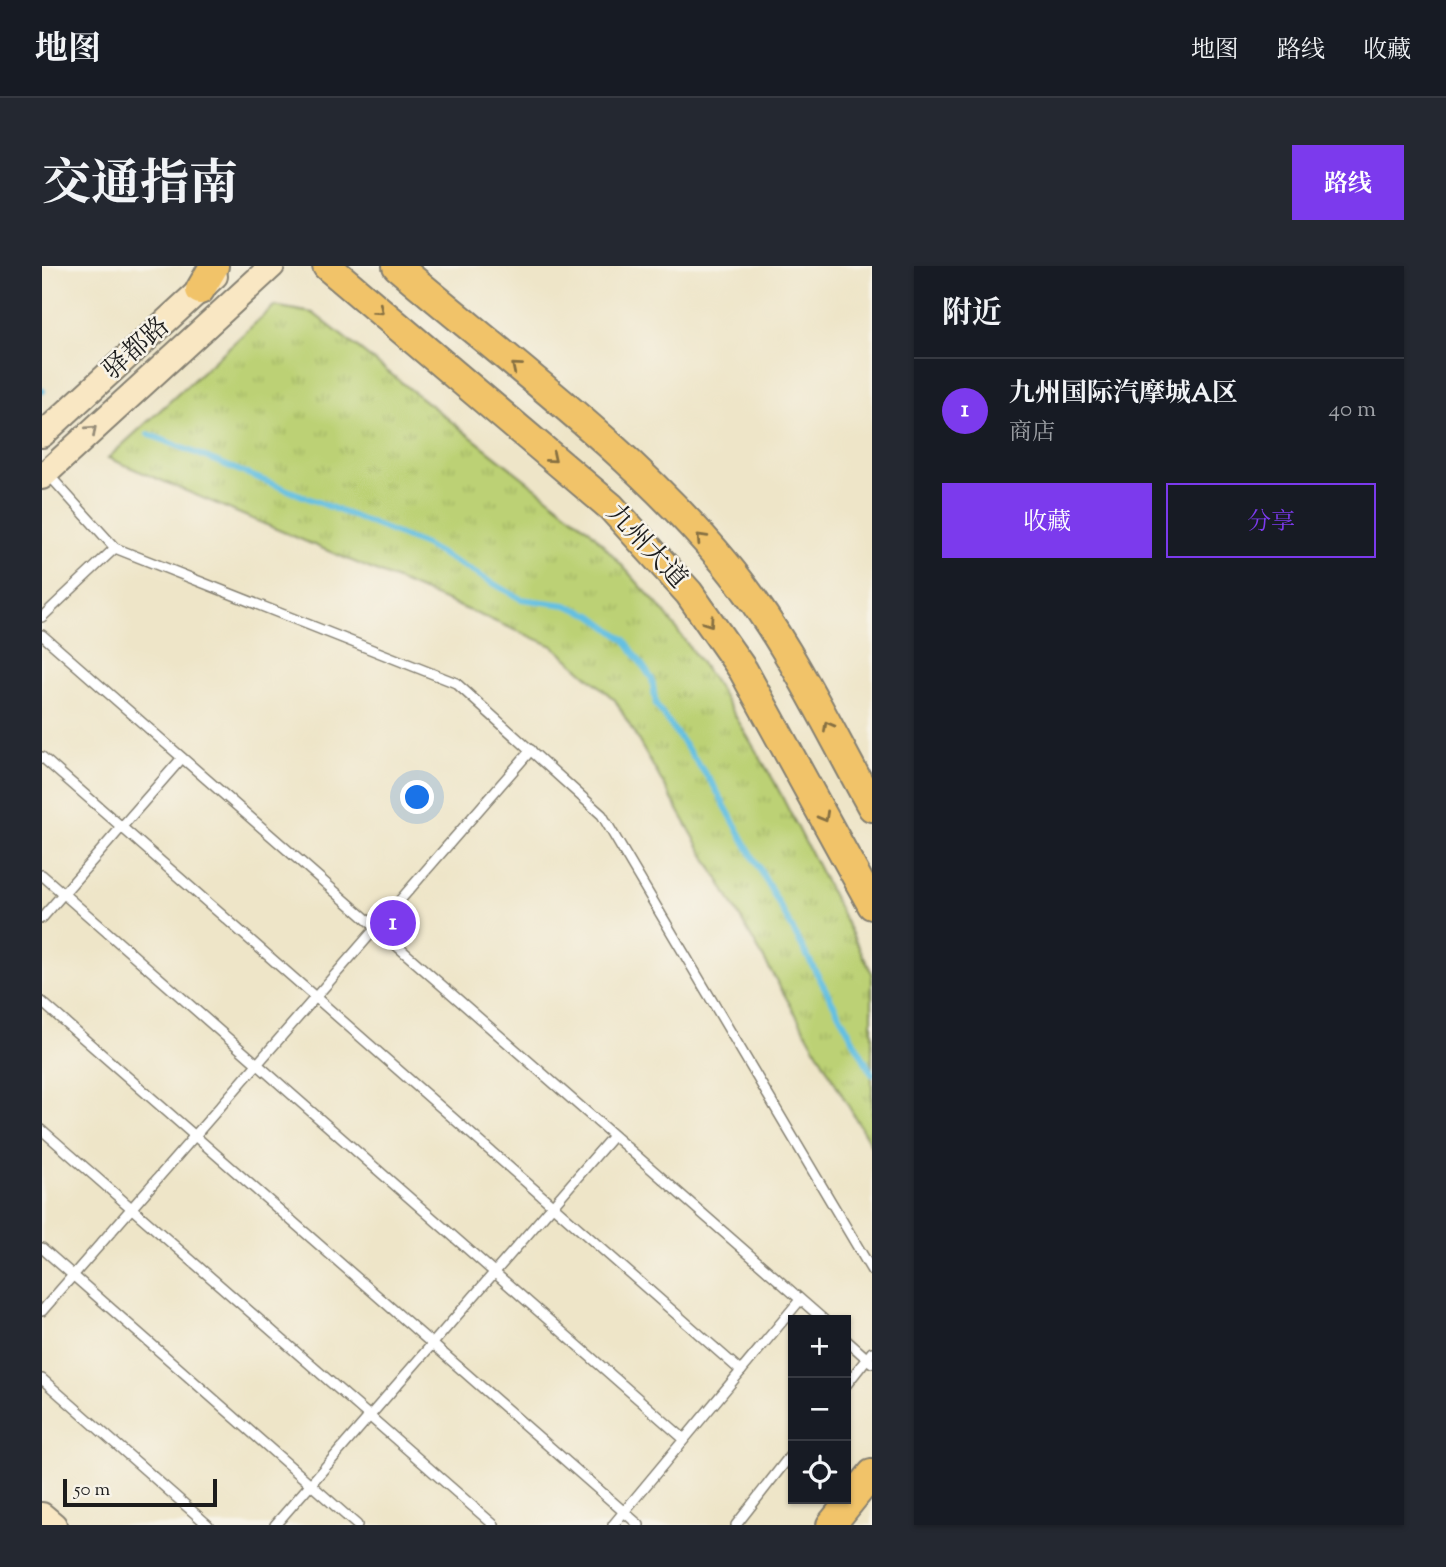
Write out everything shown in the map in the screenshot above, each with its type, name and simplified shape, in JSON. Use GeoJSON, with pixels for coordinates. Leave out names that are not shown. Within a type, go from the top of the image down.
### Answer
{"type":"FeatureCollection","features":[{"type":"Feature","properties":{"kind":"main road","name":"驿都路"},"geometry":{"type":"LineString","coordinates":[[42,435],[207,278],[225,266]]}},
{"type":"Feature","properties":{"kind":"main road","name":"驿都路"},"geometry":{"type":"LineString","coordinates":[[44,474],[272,266]]}},
{"type":"Feature","properties":{"kind":"main road","name":"九州大道"},"geometry":{"type":"LineString","coordinates":[[327,266],[611,507],[689,593],[743,670],[872,905]]}},
{"type":"Feature","properties":{"kind":"main road","name":"九州大道"},"geometry":{"type":"LineString","coordinates":[[397,266],[646,478],[724,562],[786,650],[872,807]]}},
{"type":"Feature","properties":{"kind":"main road"},"geometry":{"type":"LineString","coordinates":[[831,1525],[872,1474]]}},
{"type":"Feature","properties":{"kind":"main road"},"geometry":{"type":"LineString","coordinates":[[42,1515],[54,1525]]}},
{"type":"Feature","properties":{"kind":"lane"},"geometry":{"type":"LineString","coordinates":[[44,474],[115,548],[456,683],[602,815],[872,1271]]}},
{"type":"Feature","properties":{"kind":"lane"},"geometry":{"type":"LineString","coordinates":[[42,617],[115,548]]}},
{"type":"Feature","properties":{"kind":"lane"},"geometry":{"type":"LineString","coordinates":[[42,635],[818,1315]]}},
{"type":"Feature","properties":{"kind":"lane"},"geometry":{"type":"LineString","coordinates":[[42,1311],[531,750]]}},
{"type":"Feature","properties":{"kind":"lane"},"geometry":{"type":"LineString","coordinates":[[42,757],[741,1371]]}},
{"type":"Feature","properties":{"kind":"lane"},"geometry":{"type":"LineString","coordinates":[[42,918],[182,758]]}},
{"type":"Feature","properties":{"kind":"lane"},"geometry":{"type":"LineString","coordinates":[[42,875],[684,1439]]}},
{"type":"Feature","properties":{"kind":"lane"},"geometry":{"type":"LineString","coordinates":[[42,1002],[639,1525]]}},
{"type":"Feature","properties":{"kind":"lane"},"geometry":{"type":"LineString","coordinates":[[42,1130],[494,1525]]}},
{"type":"Feature","properties":{"kind":"lane"},"geometry":{"type":"LineString","coordinates":[[275,1525],[613,1136]]}},
{"type":"Feature","properties":{"kind":"lane"},"geometry":{"type":"LineString","coordinates":[[42,1248],[357,1525]]}},
{"type":"Feature","properties":{"kind":"lane"},"geometry":{"type":"LineString","coordinates":[[613,1525],[800,1300]]}},
{"type":"Feature","properties":{"kind":"lane"},"geometry":{"type":"LineString","coordinates":[[851,1344],[870,1358],[851,1379]]}},
{"type":"Feature","properties":{"kind":"lane"},"geometry":{"type":"LineString","coordinates":[[42,1379],[208,1525]]}},
{"type":"Feature","properties":{"kind":"lane"},"geometry":{"type":"LineString","coordinates":[[736,1525],[788,1458]]}},
{"type":"Feature","properties":{"kind":"green space"},"geometry":{"type":"Polygon","coordinates":[[[274,306],[313,313],[591,531],[665,613],[718,687],[774,781],[872,973],[872,1147],[615,700],[553,646],[108,458],[274,306]]]}},
{"type":"Feature","properties":{"kind":"waterway"},"geometry":{"type":"LineString","coordinates":[[148,434],[425,545],[521,599],[566,605],[592,615],[625,640],[652,679],[656,705],[714,786],[872,1074]]}},
{"type":"Feature","properties":{"kind":"place","name":"九州国际汽摩城A区"},"geometry":{"type":"Point","coordinates":[393,923]}}]}
